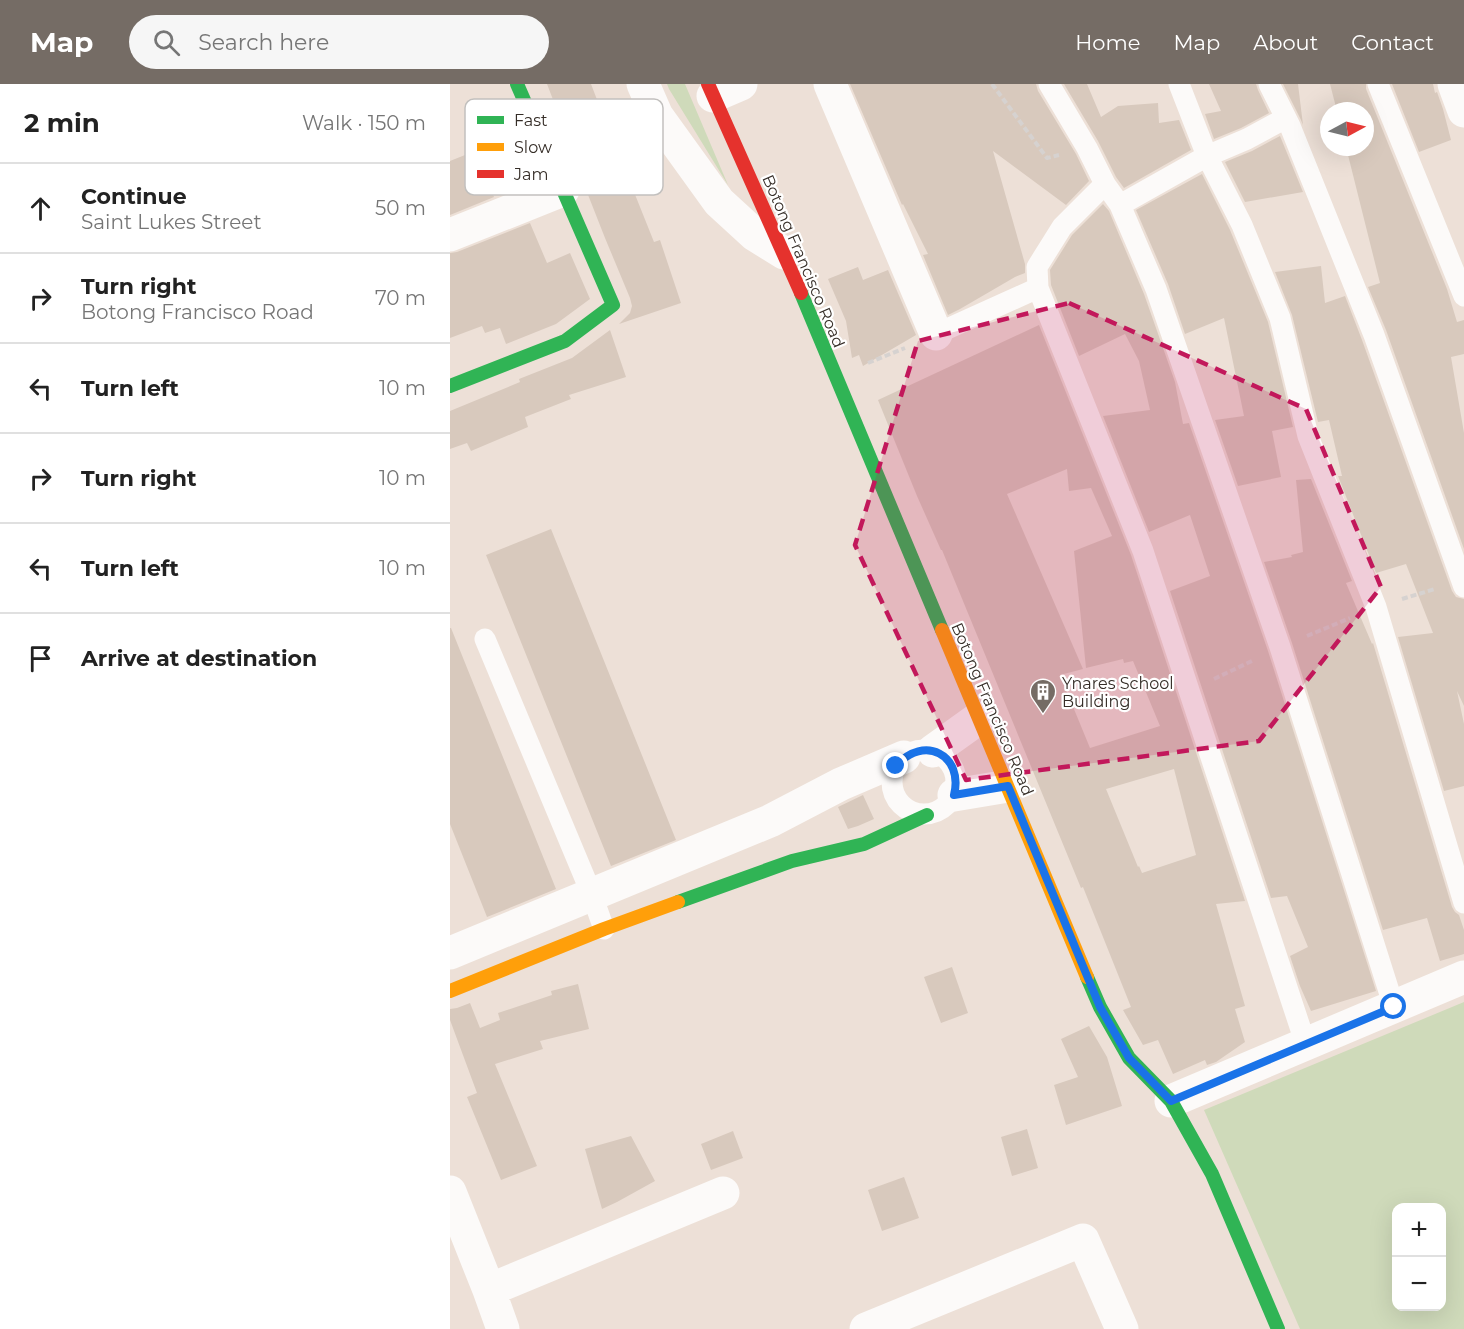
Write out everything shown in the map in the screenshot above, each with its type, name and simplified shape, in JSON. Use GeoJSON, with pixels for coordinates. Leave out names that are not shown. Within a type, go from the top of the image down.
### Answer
{"type":"FeatureCollection","features":[{"type":"Feature","properties":{"kind":"street"},"geometry":{"type":"LineString","coordinates":[[517,84],[524,99]]}},
{"type":"Feature","properties":{"kind":"street"},"geometry":{"type":"LineString","coordinates":[[643,84],[650,99]]}},
{"type":"Feature","properties":{"kind":"street"},"geometry":{"type":"LineString","coordinates":[[830,84],[936,334]]}},
{"type":"Feature","properties":{"kind":"street"},"geometry":{"type":"LineString","coordinates":[[1454,84],[1464,109]]}},
{"type":"Feature","properties":{"kind":"street","name":"Botong Francisco Road"},"geometry":{"type":"LineString","coordinates":[[721,88],[784,253],[1100,1007],[1129,1058],[1171,1101],[1212,1174],[1278,1329]]}},
{"type":"Feature","properties":{"kind":"street"},"geometry":{"type":"LineString","coordinates":[[663,124],[719,202],[755,235],[784,253]]}},
{"type":"Feature","properties":{"kind":"street"},"geometry":{"type":"LineString","coordinates":[[450,235],[550,195]]}},
{"type":"Feature","properties":{"kind":"street"},"geometry":{"type":"LineString","coordinates":[[450,386],[565,341],[613,305],[565,195]]}},
{"type":"Feature","properties":{"kind":"street"},"geometry":{"type":"LineString","coordinates":[[450,953],[770,821],[841,784],[919,754],[979,718]]}},
{"type":"Feature","properties":{"kind":"street"},"geometry":{"type":"LineString","coordinates":[[954,795],[1008,786]]}},
{"type":"Feature","properties":{"kind":"street"},"geometry":{"type":"LineString","coordinates":[[450,991],[604,929],[792,861],[864,844],[927,815]]}},
{"type":"Feature","properties":{"kind":"street"},"geometry":{"type":"LineString","coordinates":[[1171,1101],[1464,977]]}},
{"type":"Feature","properties":{"kind":"street"},"geometry":{"type":"LineString","coordinates":[[450,1192],[503,1329]]}},
{"type":"Feature","properties":{"kind":"street"},"geometry":{"type":"LineString","coordinates":[[489,1290],[723,1193]]}},
{"type":"Feature","properties":{"kind":"street"},"geometry":{"type":"LineString","coordinates":[[866,1329],[1083,1240],[1122,1329]]}},
{"type":"Feature","properties":{"kind":"lane"},"geometry":{"type":"LineString","coordinates":[[1049,84],[1087,148],[1105,184],[1120,206],[1155,289],[1280,647],[1394,1007]]}},
{"type":"Feature","properties":{"kind":"lane"},"geometry":{"type":"LineString","coordinates":[[1179,84],[1207,156],[1242,225],[1280,318],[1308,436],[1376,607],[1464,903]]}},
{"type":"Feature","properties":{"kind":"lane"},"geometry":{"type":"LineString","coordinates":[[1269,84],[1286,118],[1374,335],[1463,584]]}},
{"type":"Feature","properties":{"kind":"lane"},"geometry":{"type":"LineString","coordinates":[[1378,84],[1464,296]]}},
{"type":"Feature","properties":{"kind":"lane"},"geometry":{"type":"LineString","coordinates":[[1120,206],[1207,156],[1247,139],[1286,118]]}},
{"type":"Feature","properties":{"kind":"lane"},"geometry":{"type":"LineString","coordinates":[[1105,184],[1062,226],[1037,267],[1038,288],[1143,551],[1306,1045]]}},
{"type":"Feature","properties":{"kind":"lane"},"geometry":{"type":"LineString","coordinates":[[936,334],[1038,288]]}},
{"type":"Feature","properties":{"kind":"lane"},"geometry":{"type":"LineString","coordinates":[[485,639],[592,895],[604,929]]}},
{"type":"Feature","properties":{"kind":"lane"},"geometry":{"type":"LineString","coordinates":[[919,754],[943,756],[955,773],[954,795],[938,812],[927,815],[915,814],[897,800],[892,789],[892,777],[896,766],[919,754]]}},
{"type":"Feature","properties":{"kind":"path"},"geometry":{"type":"LineString","coordinates":[[992,84],[1047,158],[1087,148]]}},
{"type":"Feature","properties":{"kind":"path"},"geometry":{"type":"LineString","coordinates":[[836,377],[936,334]]}},
{"type":"Feature","properties":{"kind":"path"},"geometry":{"type":"LineString","coordinates":[[1189,691],[1280,647],[1376,607],[1463,584]]}},
{"type":"Feature","properties":{"kind":"highlighted area"},"geometry":{"type":"Polygon","coordinates":[[[1069,303],[1306,409],[1381,587],[1259,741],[966,780],[855,545],[918,341],[1069,303]]]}},
{"type":"Feature","properties":{"kind":"green space"},"geometry":{"type":"Polygon","coordinates":[[[667,84],[685,84],[728,185],[669,89],[667,84]]]}},
{"type":"Feature","properties":{"kind":"green space"},"geometry":{"type":"Polygon","coordinates":[[[1464,1002],[1464,1329],[1300,1329],[1204,1110],[1464,1002]]]}},
{"type":"Feature","properties":{"kind":"building"},"geometry":{"type":"Polygon","coordinates":[[[547,84],[591,84],[597,99],[553,99],[547,84]]]}},
{"type":"Feature","properties":{"kind":"building"},"geometry":{"type":"Polygon","coordinates":[[[850,84],[1036,84],[1089,181],[1066,205],[993,151],[1025,264],[1025,273],[948,315],[923,255],[928,254],[902,205],[850,84]]]}},
{"type":"Feature","properties":{"kind":"building"},"geometry":{"type":"Polygon","coordinates":[[[1064,84],[1087,84],[1101,117],[1118,106],[1158,103],[1159,123],[1179,120],[1191,150],[1124,188],[1064,84]]]}},
{"type":"Feature","properties":{"kind":"building"},"geometry":{"type":"Polygon","coordinates":[[[1209,84],[1256,84],[1269,113],[1214,139],[1205,114],[1221,111],[1209,84]]]}},
{"type":"Feature","properties":{"kind":"building"},"geometry":{"type":"Polygon","coordinates":[[[1283,84],[1298,84],[1303,125],[1301,120],[1283,84]]]}},
{"type":"Feature","properties":{"kind":"building"},"geometry":{"type":"Polygon","coordinates":[[[1330,84],[1366,84],[1371,102],[1335,102],[1330,84]]]}},
{"type":"Feature","properties":{"kind":"building"},"geometry":{"type":"Polygon","coordinates":[[[1392,84],[1433,84],[1443,109],[1451,140],[1419,152],[1392,84]]]}},
{"type":"Feature","properties":{"kind":"building"},"geometry":{"type":"Polygon","coordinates":[[[1374,109],[1447,289],[1457,322],[1464,320],[1464,354],[1451,357],[1464,433],[1464,549],[1386,330],[1368,287],[1380,283],[1348,156],[1374,156],[1374,109]]]}},
{"type":"Feature","properties":{"kind":"building"},"geometry":{"type":"Polygon","coordinates":[[[1280,136],[1303,192],[1245,202],[1225,162],[1280,136]]]}},
{"type":"Feature","properties":{"kind":"building"},"geometry":{"type":"Polygon","coordinates":[[[465,155],[465,195],[493,195],[494,197],[450,215],[450,161],[465,155]]]}},
{"type":"Feature","properties":{"kind":"building"},"geometry":{"type":"Polygon","coordinates":[[[1202,174],[1230,230],[1268,322],[1293,427],[1272,431],[1281,477],[1238,486],[1215,420],[1244,416],[1224,318],[1185,334],[1168,284],[1136,210],[1202,174]]]}},
{"type":"Feature","properties":{"kind":"building"},"geometry":{"type":"Polygon","coordinates":[[[588,195],[635,195],[654,242],[660,240],[681,303],[619,324],[630,313],[632,306],[588,195]]]}},
{"type":"Feature","properties":{"kind":"building"},"geometry":{"type":"Polygon","coordinates":[[[1103,204],[1109,211],[1144,294],[1175,382],[1183,424],[1189,423],[1268,651],[1376,991],[1311,1011],[1290,956],[1308,947],[1287,896],[1271,898],[1170,591],[1210,576],[1190,515],[1149,532],[1103,416],[1150,410],[1139,361],[1125,334],[1079,356],[1051,285],[1050,270],[1072,235],[1103,204]]]}},
{"type":"Feature","properties":{"kind":"building"},"geometry":{"type":"Polygon","coordinates":[[[530,223],[547,263],[570,253],[590,299],[556,324],[506,344],[500,328],[485,333],[482,326],[450,338],[450,253],[530,223]]]}},
{"type":"Feature","properties":{"kind":"building"},"geometry":{"type":"Polygon","coordinates":[[[1321,266],[1325,303],[1345,296],[1452,591],[1456,597],[1464,599],[1464,706],[1457,691],[1464,724],[1464,786],[1444,791],[1398,637],[1433,633],[1406,564],[1376,573],[1338,476],[1342,476],[1329,420],[1318,422],[1292,315],[1275,272],[1321,266]]]}},
{"type":"Feature","properties":{"kind":"building"},"geometry":{"type":"Polygon","coordinates":[[[858,267],[863,280],[888,270],[916,335],[863,366],[859,355],[852,358],[846,321],[828,279],[858,267]]]}},
{"type":"Feature","properties":{"kind":"building"},"geometry":{"type":"Polygon","coordinates":[[[1039,325],[1131,555],[1245,901],[1216,904],[1245,1006],[1235,1009],[1245,1042],[1216,1062],[1207,1065],[1205,1060],[1173,1074],[1158,1040],[1143,1045],[1123,1010],[1131,1007],[1083,887],[1081,888],[878,400],[1039,325]],[[1067,469],[1007,494],[1083,669],[1060,675],[1090,748],[1160,726],[1133,661],[1124,663],[1123,659],[1086,668],[1074,551],[1112,536],[1091,488],[1069,491],[1067,469]],[[1174,769],[1106,789],[1142,873],[1196,855],[1174,769]]]}},
{"type":"Feature","properties":{"kind":"building"},"geometry":{"type":"Polygon","coordinates":[[[610,330],[626,377],[569,395],[571,399],[525,417],[528,427],[471,451],[467,443],[450,449],[450,411],[520,382],[519,379],[572,358],[610,330]]]}},
{"type":"Feature","properties":{"kind":"building"},"geometry":{"type":"Polygon","coordinates":[[[1311,479],[1352,581],[1346,583],[1373,643],[1452,907],[1459,915],[1464,930],[1464,954],[1440,961],[1427,918],[1383,930],[1264,562],[1292,557],[1291,555],[1303,552],[1296,480],[1311,479]]]}},
{"type":"Feature","properties":{"kind":"building"},"geometry":{"type":"Polygon","coordinates":[[[551,529],[676,840],[611,866],[486,555],[551,529]]]}},
{"type":"Feature","properties":{"kind":"building"},"geometry":{"type":"Polygon","coordinates":[[[450,628],[556,889],[487,917],[450,824],[450,628]]]}},
{"type":"Feature","properties":{"kind":"building"},"geometry":{"type":"Polygon","coordinates":[[[863,795],[874,819],[848,829],[838,807],[863,795]]]}},
{"type":"Feature","properties":{"kind":"building"},"geometry":{"type":"Polygon","coordinates":[[[952,967],[968,1013],[941,1023],[924,977],[952,967]]]}},
{"type":"Feature","properties":{"kind":"building"},"geometry":{"type":"Polygon","coordinates":[[[578,984],[589,1029],[540,1041],[543,1049],[495,1064],[537,1166],[501,1180],[467,1097],[477,1093],[450,1020],[450,1009],[470,1003],[480,1028],[500,1020],[498,1013],[552,995],[551,991],[578,984]]]}},
{"type":"Feature","properties":{"kind":"building"},"geometry":{"type":"Polygon","coordinates":[[[1089,1026],[1107,1057],[1122,1106],[1066,1125],[1054,1085],[1078,1077],[1061,1039],[1089,1026]]]}},
{"type":"Feature","properties":{"kind":"building"},"geometry":{"type":"Polygon","coordinates":[[[1027,1129],[1038,1168],[1012,1176],[1001,1137],[1027,1129]]]}},
{"type":"Feature","properties":{"kind":"building"},"geometry":{"type":"Polygon","coordinates":[[[733,1131],[743,1158],[711,1170],[701,1144],[733,1131]]]}},
{"type":"Feature","properties":{"kind":"building"},"geometry":{"type":"Polygon","coordinates":[[[631,1136],[655,1181],[602,1209],[585,1149],[631,1136]]]}},
{"type":"Feature","properties":{"kind":"building"},"geometry":{"type":"Polygon","coordinates":[[[904,1177],[919,1218],[882,1231],[868,1190],[904,1177]]]}},
{"type":"Feature","properties":{"kind":"traffic: fast"},"geometry":{"type":"LineString","coordinates":[[517,84],[524,99]]}},
{"type":"Feature","properties":{"kind":"traffic: fast"},"geometry":{"type":"LineString","coordinates":[[450,386],[565,341],[613,305],[565,195]]}},
{"type":"Feature","properties":{"kind":"traffic: fast"},"geometry":{"type":"LineString","coordinates":[[801,293],[942,630]]}},
{"type":"Feature","properties":{"kind":"traffic: fast"},"geometry":{"type":"LineString","coordinates":[[678,902],[792,861],[864,844],[927,815]]}},
{"type":"Feature","properties":{"kind":"traffic: fast"},"geometry":{"type":"LineString","coordinates":[[1087,977],[1100,1007],[1129,1058],[1171,1101],[1212,1174],[1278,1329]]}},
{"type":"Feature","properties":{"kind":"traffic: slow"},"geometry":{"type":"LineString","coordinates":[[942,630],[1087,977]]}},
{"type":"Feature","properties":{"kind":"traffic: slow"},"geometry":{"type":"LineString","coordinates":[[450,991],[678,902]]}},
{"type":"Feature","properties":{"kind":"traffic: jam"},"geometry":{"type":"LineString","coordinates":[[708,84],[801,293]]}},
{"type":"Feature","properties":{"kind":"place","name":"Ynares School Building"},"geometry":{"type":"Point","coordinates":[1043,715]}},
{"type":"Feature","properties":{"kind":"route"},"geometry":{"type":"LineString","coordinates":[[896,766],[904,757],[923,749],[943,756],[950,763],[955,773],[954,795],[1008,786],[1100,1007],[1129,1058],[1171,1101],[1394,1007]]}}]}
